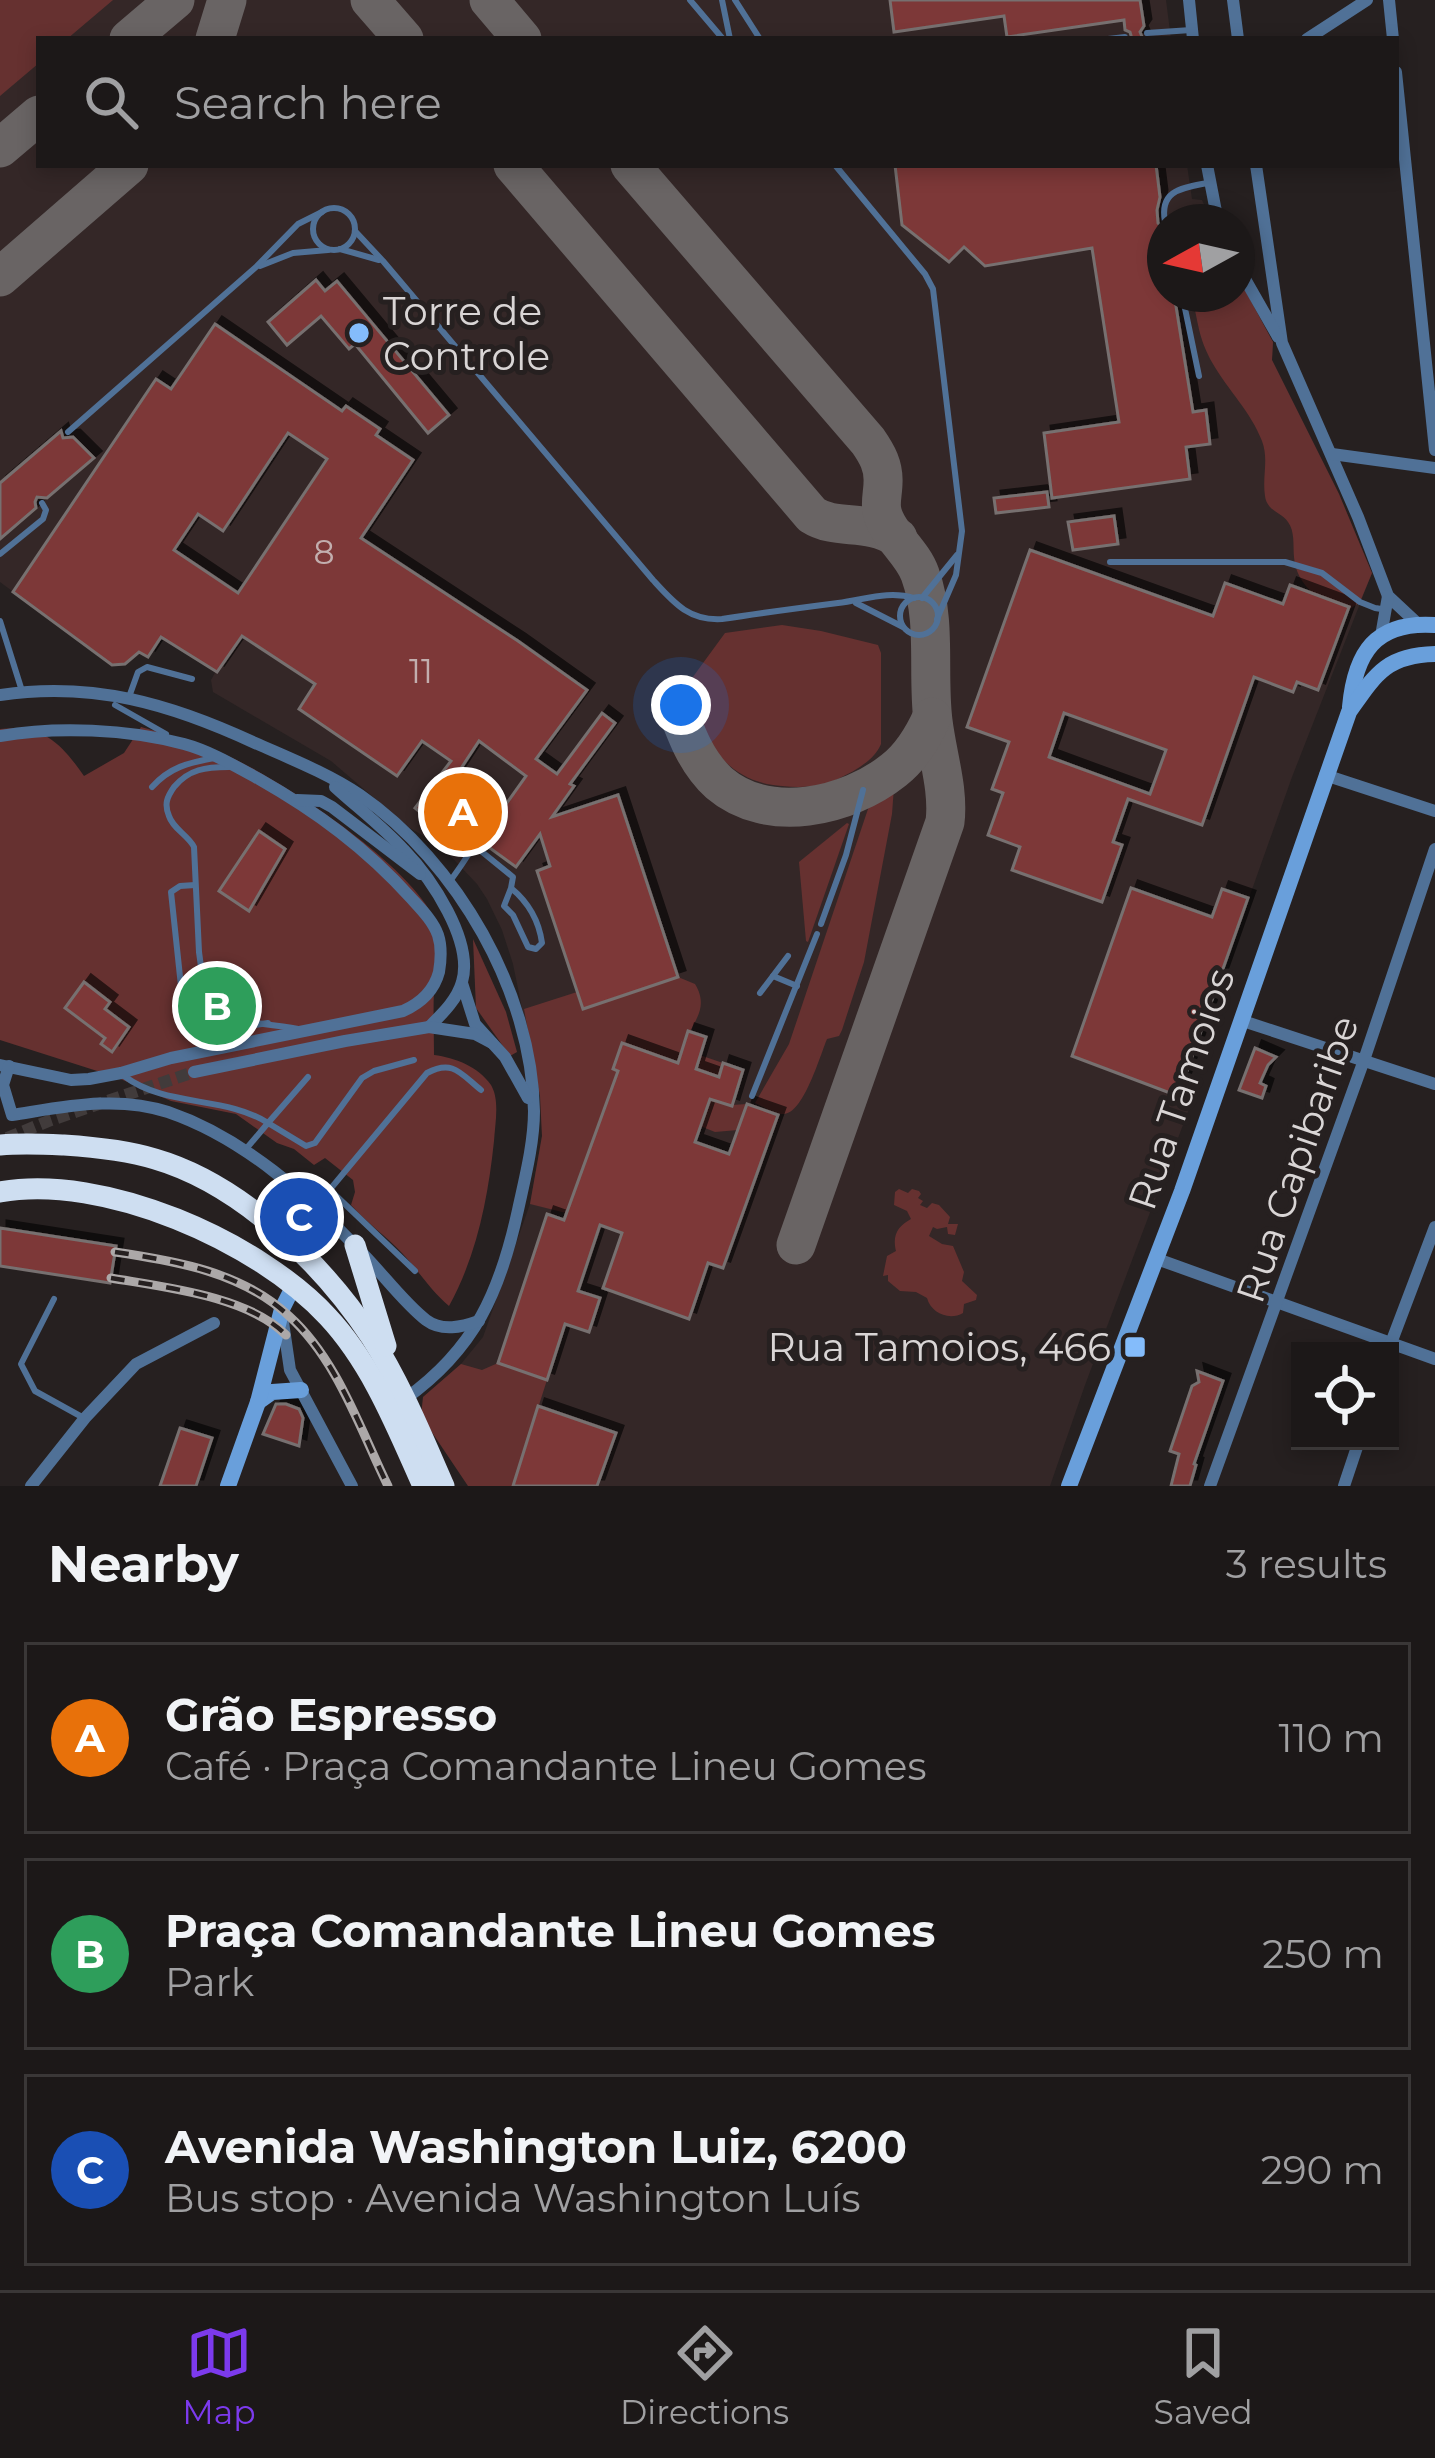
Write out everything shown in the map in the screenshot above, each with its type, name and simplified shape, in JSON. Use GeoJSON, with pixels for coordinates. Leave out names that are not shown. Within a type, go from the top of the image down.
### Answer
{"type":"FeatureCollection","features":[{"type":"Feature","properties":{"kind":"highway"},"geometry":{"type":"LineString","coordinates":[[0,1145],[89,1147],[153,1158],[218,1187],[282,1235],[344,1298],[401,1390]]}},
{"type":"Feature","properties":{"kind":"highway"},"geometry":{"type":"LineString","coordinates":[[0,1192],[68,1190],[144,1207],[201,1229],[294,1285],[328,1316],[353,1348],[423,1486]]}},
{"type":"Feature","properties":{"kind":"highway"},"geometry":{"type":"LineString","coordinates":[[355,1245],[401,1390],[444,1486]]}},
{"type":"Feature","properties":{"kind":"main road"},"geometry":{"type":"LineString","coordinates":[[1426,624],[1381,636],[1377,655],[1383,667],[1435,654]]}},
{"type":"Feature","properties":{"kind":"main road"},"geometry":{"type":"LineString","coordinates":[[1413,656],[1426,624]]}},
{"type":"Feature","properties":{"kind":"main road","name":"Rua Tamoios"},"geometry":{"type":"LineString","coordinates":[[1069,1486],[1157,1259],[1349,712],[1356,666],[1381,636]]}},
{"type":"Feature","properties":{"kind":"main road","name":"Rua Tamoios"},"geometry":{"type":"LineString","coordinates":[[1349,712],[1383,667]]}},
{"type":"Feature","properties":{"kind":"main road"},"geometry":{"type":"LineString","coordinates":[[228,1486],[258,1402],[282,1309],[294,1285]]}},
{"type":"Feature","properties":{"kind":"main road"},"geometry":{"type":"LineString","coordinates":[[258,1402],[272,1393],[301,1390]]}},
{"type":"Feature","properties":{"kind":"street"},"geometry":{"type":"LineString","coordinates":[[1189,0],[1192,34]]}},
{"type":"Feature","properties":{"kind":"street"},"geometry":{"type":"LineString","coordinates":[[1233,0],[1238,36]]}},
{"type":"Feature","properties":{"kind":"street"},"geometry":{"type":"LineString","coordinates":[[1312,36],[1367,0]]}},
{"type":"Feature","properties":{"kind":"street"},"geometry":{"type":"LineString","coordinates":[[1389,0],[1393,36]]}},
{"type":"Feature","properties":{"kind":"street"},"geometry":{"type":"LineString","coordinates":[[1399,101],[1435,450]]}},
{"type":"Feature","properties":{"kind":"street"},"geometry":{"type":"LineString","coordinates":[[1208,168],[1214,204]]}},
{"type":"Feature","properties":{"kind":"street"},"geometry":{"type":"LineString","coordinates":[[1256,168],[1282,343]]}},
{"type":"Feature","properties":{"kind":"street"},"geometry":{"type":"LineString","coordinates":[[1255,296],[1282,343],[1332,454],[1392,604],[1426,624]]}},
{"type":"Feature","properties":{"kind":"street"},"geometry":{"type":"LineString","coordinates":[[1332,454],[1435,467]]}},
{"type":"Feature","properties":{"kind":"street"},"geometry":{"type":"LineString","coordinates":[[1381,636],[1392,604]]}},
{"type":"Feature","properties":{"kind":"street"},"geometry":{"type":"LineString","coordinates":[[0,694],[76,689],[129,697],[210,722],[310,766],[362,796],[404,832],[451,880],[480,928],[505,981],[522,1035],[534,1110],[529,1154],[510,1244],[480,1320],[447,1365],[401,1390]]}},
{"type":"Feature","properties":{"kind":"street"},"geometry":{"type":"LineString","coordinates":[[0,736],[69,730],[185,744],[218,758],[296,800],[356,842],[432,923],[440,948],[437,978],[418,1004],[403,1011],[71,1080],[4,1066],[6,1117],[87,1103],[142,1106],[169,1113],[244,1151],[316,1205],[429,1323],[458,1328],[480,1320]]}},
{"type":"Feature","properties":{"kind":"street"},"geometry":{"type":"LineString","coordinates":[[310,766],[403,848],[453,921],[464,967],[462,983],[451,1004],[429,1027]]}},
{"type":"Feature","properties":{"kind":"street"},"geometry":{"type":"LineString","coordinates":[[1325,775],[1435,811]]}},
{"type":"Feature","properties":{"kind":"street"},"geometry":{"type":"LineString","coordinates":[[296,800],[321,801],[332,807],[424,875]]}},
{"type":"Feature","properties":{"kind":"street","name":"Rua Capibaribe"},"geometry":{"type":"LineString","coordinates":[[1210,1486],[1435,849]]}},
{"type":"Feature","properties":{"kind":"street"},"geometry":{"type":"LineString","coordinates":[[462,983],[470,1013],[521,1082],[534,1110]]}},
{"type":"Feature","properties":{"kind":"street"},"geometry":{"type":"LineString","coordinates":[[1240,1020],[1435,1084]]}},
{"type":"Feature","properties":{"kind":"street"},"geometry":{"type":"LineString","coordinates":[[194,1072],[429,1027],[475,1034],[492,1043]]}},
{"type":"Feature","properties":{"kind":"street"},"geometry":{"type":"LineString","coordinates":[[1391,1342],[1435,1227]]}},
{"type":"Feature","properties":{"kind":"street"},"geometry":{"type":"LineString","coordinates":[[1157,1259],[1376,1342]]}},
{"type":"Feature","properties":{"kind":"street"},"geometry":{"type":"LineString","coordinates":[[282,1309],[290,1370],[352,1486]]}},
{"type":"Feature","properties":{"kind":"street"},"geometry":{"type":"LineString","coordinates":[[32,1486],[85,1418],[141,1359],[214,1323]]}},
{"type":"Feature","properties":{"kind":"street"},"geometry":{"type":"LineString","coordinates":[[1399,1350],[1435,1359]]}},
{"type":"Feature","properties":{"kind":"street"},"geometry":{"type":"LineString","coordinates":[[1344,1486],[1355,1450]]}},
{"type":"Feature","properties":{"kind":"lane"},"geometry":{"type":"LineString","coordinates":[[690,0],[724,36]]}},
{"type":"Feature","properties":{"kind":"lane"},"geometry":{"type":"LineString","coordinates":[[722,0],[727,36]]}},
{"type":"Feature","properties":{"kind":"lane"},"geometry":{"type":"LineString","coordinates":[[735,0],[758,36]]}},
{"type":"Feature","properties":{"kind":"lane"},"geometry":{"type":"LineString","coordinates":[[1147,33],[1192,34]]}},
{"type":"Feature","properties":{"kind":"lane"},"geometry":{"type":"LineString","coordinates":[[837,168],[925,274],[932,289],[962,531],[956,575],[935,626],[923,635],[909,633],[853,601]]}},
{"type":"Feature","properties":{"kind":"lane"},"geometry":{"type":"LineString","coordinates":[[1166,204],[1174,191],[1210,182]]}},
{"type":"Feature","properties":{"kind":"lane"},"geometry":{"type":"LineString","coordinates":[[68,432],[256,267],[298,224],[335,208],[352,218],[355,231],[688,615],[722,619],[899,593],[933,604],[937,619]]}},
{"type":"Feature","properties":{"kind":"lane"},"geometry":{"type":"LineString","coordinates":[[322,212],[313,230],[319,243],[383,261]]}},
{"type":"Feature","properties":{"kind":"lane"},"geometry":{"type":"LineString","coordinates":[[256,267],[293,253],[347,245],[355,231]]}},
{"type":"Feature","properties":{"kind":"lane"},"geometry":{"type":"LineString","coordinates":[[1185,312],[1199,376]]}},
{"type":"Feature","properties":{"kind":"lane"},"geometry":{"type":"LineString","coordinates":[[0,554],[44,519],[42,503]]}},
{"type":"Feature","properties":{"kind":"lane"},"geometry":{"type":"LineString","coordinates":[[904,628],[903,607],[918,598],[960,553]]}},
{"type":"Feature","properties":{"kind":"lane"},"geometry":{"type":"LineString","coordinates":[[1110,562],[1285,562],[1322,574],[1360,602],[1392,604]]}},
{"type":"Feature","properties":{"kind":"lane"},"geometry":{"type":"LineString","coordinates":[[0,621],[22,691]]}},
{"type":"Feature","properties":{"kind":"lane"},"geometry":{"type":"LineString","coordinates":[[129,697],[142,668],[192,679]]}},
{"type":"Feature","properties":{"kind":"lane"},"geometry":{"type":"LineString","coordinates":[[116,705],[185,744]]}},
{"type":"Feature","properties":{"kind":"lane"},"geometry":{"type":"LineString","coordinates":[[152,787],[176,767],[218,758]]}},
{"type":"Feature","properties":{"kind":"lane"},"geometry":{"type":"LineString","coordinates":[[210,1032],[199,952],[194,847],[170,821],[167,796],[183,776],[197,770],[240,769]]}},
{"type":"Feature","properties":{"kind":"lane"},"geometry":{"type":"LineString","coordinates":[[821,924],[863,790]]}},
{"type":"Feature","properties":{"kind":"lane"},"geometry":{"type":"LineString","coordinates":[[451,880],[476,847],[483,815],[482,801],[474,791]]}},
{"type":"Feature","properties":{"kind":"lane"},"geometry":{"type":"LineString","coordinates":[[476,847],[513,877],[504,906],[528,947],[536,949],[542,937],[523,898],[511,888]]}},
{"type":"Feature","properties":{"kind":"lane"},"geometry":{"type":"LineString","coordinates":[[195,885],[174,888],[171,898],[185,1030],[189,1035],[268,1023]]}},
{"type":"Feature","properties":{"kind":"lane"},"geometry":{"type":"LineString","coordinates":[[752,1096],[817,934]]}},
{"type":"Feature","properties":{"kind":"lane"},"geometry":{"type":"LineString","coordinates":[[760,993],[788,956]]}},
{"type":"Feature","properties":{"kind":"lane"},"geometry":{"type":"LineString","coordinates":[[772,976],[797,986]]}},
{"type":"Feature","properties":{"kind":"lane"},"geometry":{"type":"LineString","coordinates":[[207,1015],[305,1030]]}},
{"type":"Feature","properties":{"kind":"lane"},"geometry":{"type":"LineString","coordinates":[[121,1073],[152,1092],[233,1108],[310,1146],[362,1078],[414,1060]]}},
{"type":"Feature","properties":{"kind":"lane"},"geometry":{"type":"LineString","coordinates":[[316,1205],[428,1073],[447,1066],[481,1090]]}},
{"type":"Feature","properties":{"kind":"lane"},"geometry":{"type":"LineString","coordinates":[[244,1151],[308,1077]]}},
{"type":"Feature","properties":{"kind":"lane"},"geometry":{"type":"LineString","coordinates":[[328,1189],[415,1271]]}},
{"type":"Feature","properties":{"kind":"lane"},"geometry":{"type":"LineString","coordinates":[[54,1299],[21,1364],[34,1391],[85,1418]]}},
{"type":"Feature","properties":{"kind":"shaded area"},"geometry":{"type":"Polygon","coordinates":[[[0,0],[1166,0],[1171,36],[36,36],[36,168],[1187,168],[1192,199],[1204,204],[1147,204],[1147,312],[1250,312],[1273,342],[1272,360],[1339,494],[1372,573],[1292,777],[1179,1095],[1192,1101],[1050,1486],[468,1486],[423,1397],[483,1337],[530,1204],[542,1136],[540,1096],[502,930],[477,884],[441,846],[408,827],[331,761],[213,692],[211,680],[216,671],[161,637],[148,657],[139,652],[125,664],[112,665],[0,582],[0,0]]]}},
{"type":"Feature","properties":{"kind":"shaded area"},"geometry":{"type":"Polygon","coordinates":[[[0,0],[113,0],[71,36],[36,36],[36,66],[0,96],[0,0]]]}},
{"type":"Feature","properties":{"kind":"shaded area"},"geometry":{"type":"Polygon","coordinates":[[[1255,308],[1273,342],[1272,360],[1339,494],[1372,573],[1360,602],[1350,609],[1321,599],[1300,577],[1290,526],[1266,501],[1262,441],[1201,337],[1195,312],[1255,308]]]}},
{"type":"Feature","properties":{"kind":"shaded area"},"geometry":{"type":"Polygon","coordinates":[[[782,625],[878,645],[881,653],[881,744],[863,765],[824,784],[762,783],[730,766],[707,738],[687,685],[725,633],[782,625]]]}},
{"type":"Feature","properties":{"kind":"shaded area"},"geometry":{"type":"Polygon","coordinates":[[[141,727],[217,751],[282,786],[383,859],[431,912],[441,943],[434,991],[434,1055],[480,1073],[494,1091],[496,1105],[480,1226],[449,1306],[351,1205],[353,1180],[325,1158],[314,1165],[236,1114],[171,1101],[116,1077],[0,1040],[0,729],[28,730],[50,738],[84,776],[124,753],[141,727]]]}},
{"type":"Feature","properties":{"kind":"shaded area"},"geometry":{"type":"Polygon","coordinates":[[[894,787],[864,962],[842,1030],[839,1036],[827,1039],[797,1105],[790,1112],[776,1113],[755,1103],[789,1044],[869,806],[894,787]]]}},
{"type":"Feature","properties":{"kind":"shaded area"},"geometry":{"type":"Polygon","coordinates":[[[849,824],[808,942],[799,862],[849,824]]]}},
{"type":"Feature","properties":{"kind":"shaded area"},"geometry":{"type":"Polygon","coordinates":[[[473,939],[506,1012],[517,1052],[510,1056],[476,1008],[473,939]]]}},
{"type":"Feature","properties":{"kind":"shaded area"},"geometry":{"type":"Polygon","coordinates":[[[678,977],[695,984],[701,1002],[682,1049],[723,1063],[713,1099],[747,1104],[738,1130],[715,1132],[700,1126],[703,1118],[613,1085],[566,1213],[530,1204],[542,1136],[540,1096],[524,1009],[577,992],[583,1009],[678,977]]]}},
{"type":"Feature","properties":{"kind":"shaded area"},"geometry":{"type":"Polygon","coordinates":[[[899,1189],[919,1191],[920,1205],[939,1205],[950,1217],[948,1224],[958,1224],[955,1235],[948,1234],[947,1227],[933,1227],[929,1236],[953,1246],[964,1272],[962,1281],[977,1295],[964,1304],[963,1313],[941,1314],[927,1298],[900,1291],[888,1275],[883,1276],[887,1256],[896,1251],[897,1232],[911,1219],[907,1211],[894,1205],[899,1189]]]}},
{"type":"Feature","properties":{"kind":"shaded area"},"geometry":{"type":"Polygon","coordinates":[[[498,1363],[547,1380],[513,1486],[468,1486],[421,1416],[423,1397],[461,1364],[482,1370],[498,1363]]]}},
{"type":"Feature","properties":{"kind":"building"},"geometry":{"type":"Polygon","coordinates":[[[890,0],[1140,0],[1144,26],[1142,36],[1131,36],[1124,20],[1007,36],[1004,16],[894,32],[890,0]]]}},
{"type":"Feature","properties":{"kind":"building"},"geometry":{"type":"Polygon","coordinates":[[[895,168],[1156,168],[1158,204],[1147,204],[1147,312],[1177,312],[1193,412],[1206,410],[1210,444],[1186,447],[1190,479],[1052,498],[1044,433],[1119,422],[1092,248],[985,266],[964,247],[949,262],[902,225],[895,168]]]}},
{"type":"Feature","properties":{"kind":"building","name":"Torre de Controle"},"geometry":{"type":"Polygon","coordinates":[[[316,280],[325,291],[337,281],[449,415],[428,433],[355,344],[349,349],[321,316],[287,345],[268,322],[316,280]]]}},
{"type":"Feature","properties":{"kind":"building"},"geometry":{"type":"Polygon","coordinates":[[[215,324],[342,411],[346,406],[380,429],[376,435],[413,460],[361,538],[587,690],[536,759],[557,774],[602,713],[615,723],[552,817],[618,795],[678,977],[583,1009],[537,871],[550,866],[540,834],[516,867],[483,843],[526,776],[479,741],[454,779],[467,789],[473,804],[441,846],[429,837],[437,826],[415,808],[451,761],[422,741],[397,776],[299,709],[315,684],[242,636],[217,672],[161,637],[148,657],[139,652],[125,664],[112,665],[13,592],[156,379],[171,389],[215,324]],[[288,433],[223,531],[198,514],[174,550],[238,593],[327,459],[288,433]]]}},
{"type":"Feature","properties":{"kind":"building"},"geometry":{"type":"Polygon","coordinates":[[[61,431],[63,438],[73,437],[94,458],[47,498],[37,497],[36,508],[0,539],[0,483],[61,431]]]}},
{"type":"Feature","properties":{"kind":"building"},"geometry":{"type":"Polygon","coordinates":[[[1047,492],[1049,507],[996,513],[994,498],[1047,492]]]}},
{"type":"Feature","properties":{"kind":"building"},"geometry":{"type":"Polygon","coordinates":[[[1114,516],[1118,544],[1073,550],[1068,522],[1114,516]]]}},
{"type":"Feature","properties":{"kind":"building"},"geometry":{"type":"Polygon","coordinates":[[[1030,550],[1213,616],[1225,583],[1283,604],[1290,585],[1349,607],[1318,690],[1297,682],[1293,692],[1254,677],[1202,825],[1128,799],[1113,842],[1122,845],[1102,902],[1012,870],[1020,847],[988,835],[1003,793],[992,789],[1009,742],[967,727],[1030,550]],[[1064,713],[1049,757],[1150,794],[1166,750],[1064,713]]]}},
{"type":"Feature","properties":{"kind":"building"},"geometry":{"type":"Polygon","coordinates":[[[259,831],[285,849],[249,911],[219,891],[259,831]]]}},
{"type":"Feature","properties":{"kind":"building"},"geometry":{"type":"Polygon","coordinates":[[[1131,888],[1212,917],[1222,889],[1248,898],[1178,1096],[1072,1056],[1131,888]]]}},
{"type":"Feature","properties":{"kind":"building"},"geometry":{"type":"Polygon","coordinates":[[[84,982],[110,1002],[105,1009],[129,1027],[112,1052],[101,1044],[105,1038],[65,1008],[84,982]]]}},
{"type":"Feature","properties":{"kind":"building"},"geometry":{"type":"Polygon","coordinates":[[[688,1031],[706,1037],[696,1069],[719,1077],[723,1063],[743,1070],[732,1106],[710,1099],[695,1142],[729,1154],[747,1104],[778,1115],[723,1268],[708,1263],[689,1319],[603,1288],[622,1233],[600,1225],[578,1291],[600,1298],[589,1332],[565,1324],[547,1380],[498,1363],[547,1214],[564,1220],[618,1071],[613,1069],[622,1043],[678,1063],[688,1031]]]}},
{"type":"Feature","properties":{"kind":"building"},"geometry":{"type":"Polygon","coordinates":[[[1255,1048],[1276,1057],[1260,1083],[1266,1086],[1262,1098],[1239,1090],[1255,1048]]]}},
{"type":"Feature","properties":{"kind":"building"},"geometry":{"type":"Polygon","coordinates":[[[0,1228],[116,1246],[110,1283],[0,1266],[0,1228]]]}},
{"type":"Feature","properties":{"kind":"building"},"geometry":{"type":"Polygon","coordinates":[[[1197,1371],[1223,1381],[1190,1486],[1171,1486],[1179,1454],[1170,1451],[1192,1386],[1199,1382],[1197,1371]]]}},
{"type":"Feature","properties":{"kind":"building"},"geometry":{"type":"Polygon","coordinates":[[[276,1404],[299,1409],[303,1418],[299,1446],[263,1434],[276,1404]]]}},
{"type":"Feature","properties":{"kind":"building"},"geometry":{"type":"Polygon","coordinates":[[[538,1406],[616,1433],[597,1486],[513,1486],[538,1406]]]}},
{"type":"Feature","properties":{"kind":"building"},"geometry":{"type":"Polygon","coordinates":[[[180,1428],[212,1438],[196,1486],[160,1486],[180,1428]]]}},
{"type":"Feature","properties":{"kind":"taxiway"},"geometry":{"type":"LineString","coordinates":[[133,36],[175,0]]}},
{"type":"Feature","properties":{"kind":"taxiway"},"geometry":{"type":"LineString","coordinates":[[216,36],[227,0]]}},
{"type":"Feature","properties":{"kind":"taxiway"},"geometry":{"type":"LineString","coordinates":[[370,0],[401,36]]}},
{"type":"Feature","properties":{"kind":"taxiway"},"geometry":{"type":"LineString","coordinates":[[489,0],[519,36]]}},
{"type":"Feature","properties":{"kind":"taxiway"},"geometry":{"type":"LineString","coordinates":[[0,148],[36,118]]}},
{"type":"Feature","properties":{"kind":"taxiway"},"geometry":{"type":"LineString","coordinates":[[0,277],[126,168]]}},
{"type":"Feature","properties":{"kind":"taxiway"},"geometry":{"type":"LineString","coordinates":[[516,168],[812,515],[832,523],[875,528],[898,538]]}},
{"type":"Feature","properties":{"kind":"taxiway"},"geometry":{"type":"LineString","coordinates":[[633,168],[871,446],[882,471],[884,519],[916,566],[928,610],[931,703],[945,822],[796,1245]]}},
{"type":"Feature","properties":{"kind":"taxiway"},"geometry":{"type":"LineString","coordinates":[[674,701],[697,755],[719,783],[739,796],[784,807],[831,801],[875,783],[906,759],[932,717]]}},
{"type":"Feature","properties":{"kind":"tunnel"},"geometry":{"type":"LineString","coordinates":[[7,1138],[194,1072]]}},
{"type":"Feature","properties":{"kind":"railway"},"geometry":{"type":"LineString","coordinates":[[115,1252],[229,1279],[289,1316],[334,1374],[388,1486]]}},
{"type":"Feature","properties":{"kind":"railway"},"geometry":{"type":"LineString","coordinates":[[111,1278],[228,1302],[286,1335]]}},
{"type":"Feature","properties":{"kind":"place","name":"Torre de Controle"},"geometry":{"type":"Point","coordinates":[359,333]}},
{"type":"Feature","properties":{"kind":"place","name":"Grão Espresso"},"geometry":{"type":"Point","coordinates":[463,812]}},
{"type":"Feature","properties":{"kind":"place","name":"Praça Comandante Lineu Gomes"},"geometry":{"type":"Point","coordinates":[217,1006]}},
{"type":"Feature","properties":{"kind":"place","name":"Avenida Washington Luiz, 6200"},"geometry":{"type":"Point","coordinates":[299,1217]}},
{"type":"Feature","properties":{"kind":"place","name":"Rua Tamoios, 466"},"geometry":{"type":"Point","coordinates":[1135,1347]}}]}
